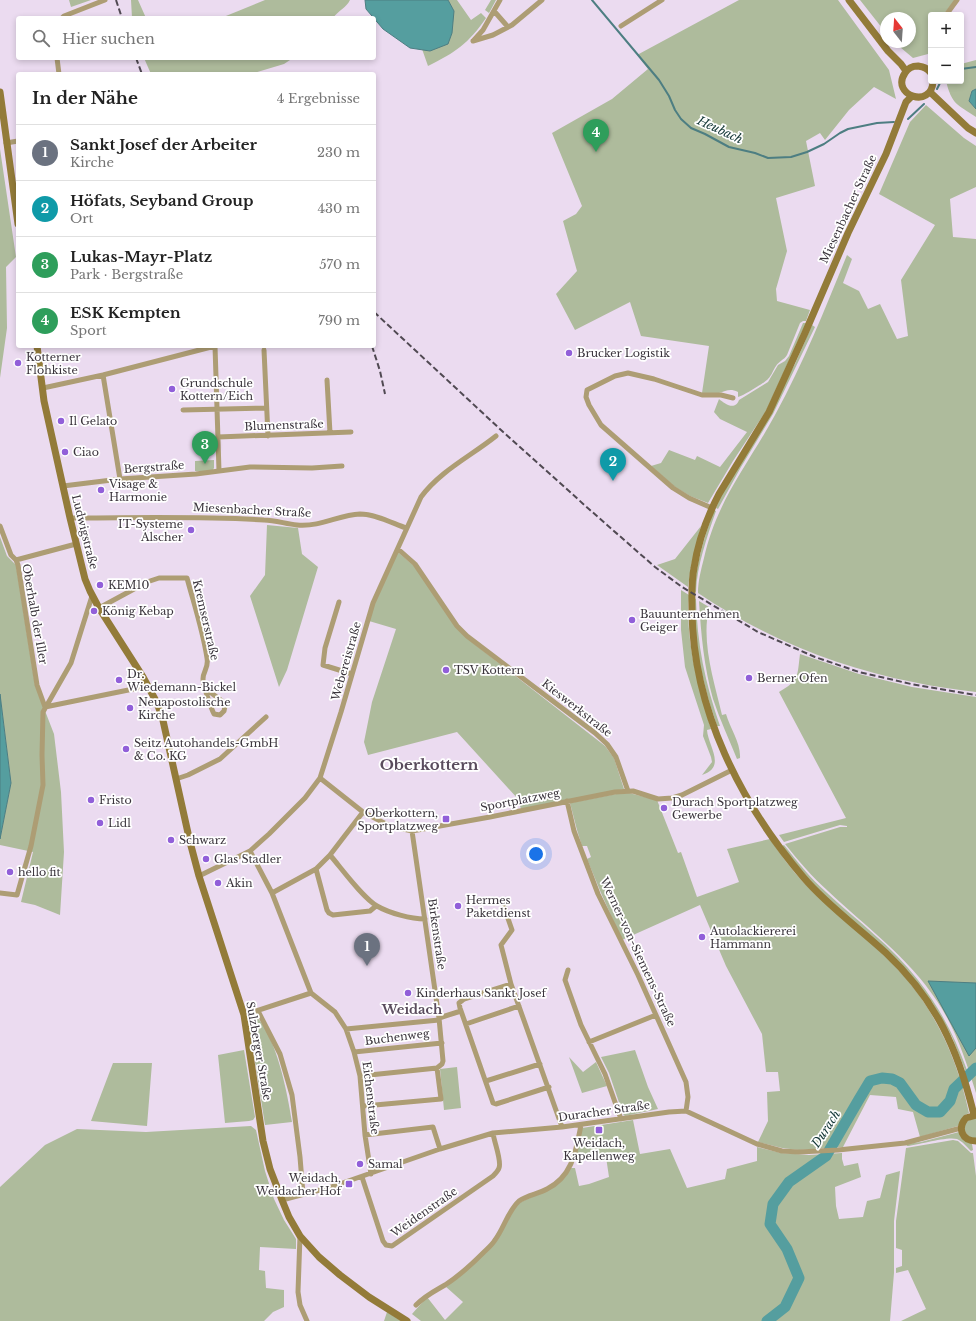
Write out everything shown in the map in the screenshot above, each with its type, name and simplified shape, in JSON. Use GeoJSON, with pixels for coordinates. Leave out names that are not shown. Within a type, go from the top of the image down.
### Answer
{"type":"FeatureCollection","features":[{"type":"Feature","properties":{"kind":"street"},"geometry":{"type":"LineString","coordinates":[[500,0],[483,30],[473,41],[493,35],[508,27],[523,17],[542,0]]}},
{"type":"Feature","properties":{"kind":"street"},"geometry":{"type":"LineString","coordinates":[[621,26],[662,0]]}},
{"type":"Feature","properties":{"kind":"street"},"geometry":{"type":"LineString","coordinates":[[849,0],[888,52],[906,71]]}},
{"type":"Feature","properties":{"kind":"street"},"geometry":{"type":"LineString","coordinates":[[948,12],[957,0]]}},
{"type":"Feature","properties":{"kind":"street"},"geometry":{"type":"LineString","coordinates":[[64,16],[101,1]]}},
{"type":"Feature","properties":{"kind":"street"},"geometry":{"type":"LineString","coordinates":[[494,11],[508,27]]}},
{"type":"Feature","properties":{"kind":"street"},"geometry":{"type":"LineString","coordinates":[[57,60],[58,72]]}},
{"type":"Feature","properties":{"kind":"street"},"geometry":{"type":"LineString","coordinates":[[928,69],[923,66],[915,66],[906,71],[903,76],[902,85],[906,92],[912,96],[921,97],[930,92],[933,84]]}},
{"type":"Feature","properties":{"kind":"street"},"geometry":{"type":"LineString","coordinates":[[0,92],[16,210]]}},
{"type":"Feature","properties":{"kind":"street"},"geometry":{"type":"LineString","coordinates":[[930,92],[968,128],[976,133]]}},
{"type":"Feature","properties":{"kind":"street","name":"Miesenbacher Straße"},"geometry":{"type":"LineString","coordinates":[[912,96],[906,102],[886,154],[848,233],[769,412],[712,508],[704,528],[694,566],[692,581],[692,628],[700,681],[715,729],[732,770],[773,838],[806,880],[886,953],[912,979],[930,1003],[949,1038],[962,1071],[975,1115]]}},
{"type":"Feature","properties":{"kind":"street"},"geometry":{"type":"LineString","coordinates":[[6,143],[16,141]]}},
{"type":"Feature","properties":{"kind":"street","name":"Ludwigstraße"},"geometry":{"type":"LineString","coordinates":[[37,348],[43,388],[63,486],[76,544],[86,579],[92,596],[156,700],[162,716],[185,822]]}},
{"type":"Feature","properties":{"kind":"street"},"geometry":{"type":"LineString","coordinates":[[43,388],[103,375],[207,348]]}},
{"type":"Feature","properties":{"kind":"street"},"geometry":{"type":"LineString","coordinates":[[215,348],[219,471]]}},
{"type":"Feature","properties":{"kind":"street"},"geometry":{"type":"LineString","coordinates":[[264,350],[268,436]]}},
{"type":"Feature","properties":{"kind":"street"},"geometry":{"type":"LineString","coordinates":[[712,508],[689,498],[673,488],[602,425],[588,405],[586,397],[587,390],[615,376],[628,373],[654,379],[702,395],[721,395],[733,398]]}},
{"type":"Feature","properties":{"kind":"street"},"geometry":{"type":"LineString","coordinates":[[103,375],[120,479]]}},
{"type":"Feature","properties":{"kind":"street"},"geometry":{"type":"LineString","coordinates":[[327,380],[330,433]]}},
{"type":"Feature","properties":{"kind":"street"},"geometry":{"type":"LineString","coordinates":[[183,410],[266,408]]}},
{"type":"Feature","properties":{"kind":"street","name":"Blumenstraße"},"geometry":{"type":"LineString","coordinates":[[218,437],[351,432]]}},
{"type":"Feature","properties":{"kind":"street","name":"Webereistraße"},"geometry":{"type":"LineString","coordinates":[[199,876],[250,851],[305,798],[320,778],[373,603],[421,497],[437,478],[496,436]]}},
{"type":"Feature","properties":{"kind":"street","name":"Bergstraße"},"geometry":{"type":"LineString","coordinates":[[63,486],[120,479],[196,474],[250,467],[312,468],[342,466]]}},
{"type":"Feature","properties":{"kind":"street","name":"Miesenbacher Straße"},"geometry":{"type":"LineString","coordinates":[[70,518],[217,518],[266,520],[298,525],[315,525],[362,514],[375,516],[406,528]]}},
{"type":"Feature","properties":{"kind":"street","name":"Oberhalb der Iller"},"geometry":{"type":"LineString","coordinates":[[0,526],[11,555],[16,560],[37,685],[45,707]]}},
{"type":"Feature","properties":{"kind":"street"},"geometry":{"type":"LineString","coordinates":[[16,560],[76,544]]}},
{"type":"Feature","properties":{"kind":"street","name":"Kieswerkstraße"},"geometry":{"type":"LineString","coordinates":[[398,550],[414,564],[457,626],[467,636],[595,733],[607,744],[616,757],[628,791]]}},
{"type":"Feature","properties":{"kind":"street","name":"Kremserstraße"},"geometry":{"type":"LineString","coordinates":[[99,608],[147,582],[159,578],[187,578],[208,664],[203,680],[214,714],[220,714],[224,711],[225,706],[222,701],[206,689]]}},
{"type":"Feature","properties":{"kind":"street"},"geometry":{"type":"LineString","coordinates":[[0,893],[17,895],[32,846],[44,785],[42,755],[43,712],[71,663],[92,596]]}},
{"type":"Feature","properties":{"kind":"street"},"geometry":{"type":"LineString","coordinates":[[339,602],[325,648],[323,665],[352,674]]}},
{"type":"Feature","properties":{"kind":"street"},"geometry":{"type":"LineString","coordinates":[[45,707],[148,686]]}},
{"type":"Feature","properties":{"kind":"street"},"geometry":{"type":"LineString","coordinates":[[176,779],[188,775],[220,759],[266,717]]}},
{"type":"Feature","properties":{"kind":"street","name":"Sportplatzweg"},"geometry":{"type":"LineString","coordinates":[[320,778],[363,812],[390,826],[412,830],[490,817],[615,792],[633,791],[658,798],[672,798],[682,795],[732,770]]}},
{"type":"Feature","properties":{"kind":"street","name":"Werner-von-Siemens-Straße"},"geometry":{"type":"LineString","coordinates":[[567,801],[574,831],[598,894],[638,974],[686,1082],[688,1097],[686,1111]]}},
{"type":"Feature","properties":{"kind":"street"},"geometry":{"type":"LineString","coordinates":[[272,893],[316,869],[330,855],[363,812]]}},
{"type":"Feature","properties":{"kind":"street","name":"Sulzberger Straße"},"geometry":{"type":"LineString","coordinates":[[185,822],[199,876],[244,1015],[263,1141],[270,1169],[289,1216],[300,1236],[340,1275],[369,1297],[407,1321]]}},
{"type":"Feature","properties":{"kind":"street","name":"Birkenstraße"},"geometry":{"type":"LineString","coordinates":[[412,830],[442,1043],[442,1064],[437,1068]]}},
{"type":"Feature","properties":{"kind":"street"},"geometry":{"type":"LineString","coordinates":[[244,1015],[311,993],[272,893],[250,851]]}},
{"type":"Feature","properties":{"kind":"street"},"geometry":{"type":"LineString","coordinates":[[330,855],[365,896],[376,906],[415,919],[425,919]]}},
{"type":"Feature","properties":{"kind":"street"},"geometry":{"type":"LineString","coordinates":[[316,869],[329,913],[334,915],[370,911],[376,906]]}},
{"type":"Feature","properties":{"kind":"street"},"geometry":{"type":"LineString","coordinates":[[504,907],[512,930],[501,945],[511,984],[562,1127]]}},
{"type":"Feature","properties":{"kind":"street"},"geometry":{"type":"LineString","coordinates":[[568,970],[565,980],[581,1025],[605,1074],[621,1119]]}},
{"type":"Feature","properties":{"kind":"street"},"geometry":{"type":"LineString","coordinates":[[511,984],[464,999],[459,1003],[486,1081],[494,1103],[496,1104],[548,1087]]}},
{"type":"Feature","properties":{"kind":"street","name":"Eichenstraße"},"geometry":{"type":"LineString","coordinates":[[311,993],[335,1012],[346,1029],[354,1052],[360,1076],[364,1106],[365,1135],[371,1174]]}},
{"type":"Feature","properties":{"kind":"street"},"geometry":{"type":"LineString","coordinates":[[466,1024],[519,1006]]}},
{"type":"Feature","properties":{"kind":"street","name":"Sulzberger Straße"},"geometry":{"type":"LineString","coordinates":[[258,1011],[280,1054],[292,1095],[303,1194]]}},
{"type":"Feature","properties":{"kind":"street"},"geometry":{"type":"LineString","coordinates":[[346,1029],[439,1019],[461,1011]]}},
{"type":"Feature","properties":{"kind":"street"},"geometry":{"type":"LineString","coordinates":[[589,1042],[656,1015]]}},
{"type":"Feature","properties":{"kind":"street","name":"Buchenweg"},"geometry":{"type":"LineString","coordinates":[[354,1052],[442,1043]]}},
{"type":"Feature","properties":{"kind":"street"},"geometry":{"type":"LineString","coordinates":[[486,1081],[540,1064]]}},
{"type":"Feature","properties":{"kind":"street"},"geometry":{"type":"LineString","coordinates":[[360,1076],[437,1068],[441,1099],[364,1106]]}},
{"type":"Feature","properties":{"kind":"street","name":"Duracher Straße"},"geometry":{"type":"LineString","coordinates":[[282,1200],[331,1187],[440,1149],[493,1133],[562,1127],[669,1112],[686,1111],[758,1144],[782,1151],[810,1152],[905,1143],[961,1128]]}},
{"type":"Feature","properties":{"kind":"street"},"geometry":{"type":"LineString","coordinates":[[975,1115],[966,1118],[963,1121],[961,1128],[967,1139],[976,1142]]}},
{"type":"Feature","properties":{"kind":"street"},"geometry":{"type":"LineString","coordinates":[[416,1305],[425,1296],[460,1275],[482,1254],[495,1240],[514,1207],[520,1201],[528,1196],[547,1189],[561,1179],[576,1153],[581,1124]]}},
{"type":"Feature","properties":{"kind":"street"},"geometry":{"type":"LineString","coordinates":[[365,1135],[433,1127],[440,1149]]}},
{"type":"Feature","properties":{"kind":"street","name":"Weidenstraße"},"geometry":{"type":"LineString","coordinates":[[362,1177],[383,1241],[386,1245],[392,1246],[493,1176],[499,1168],[500,1161],[494,1145],[493,1133]]}},
{"type":"Feature","properties":{"kind":"street"},"geometry":{"type":"LineString","coordinates":[[300,1236],[298,1292],[300,1305],[307,1321]]}},
{"type":"Feature","properties":{"kind":"shaded area"},"geometry":{"type":"Polygon","coordinates":[[[69,0],[91,0],[71,7],[69,0]]]}},
{"type":"Feature","properties":{"kind":"shaded area"},"geometry":{"type":"Polygon","coordinates":[[[131,0],[138,0],[145,16],[132,16],[131,0]]]}},
{"type":"Feature","properties":{"kind":"shaded area"},"geometry":{"type":"Polygon","coordinates":[[[265,0],[350,0],[347,5],[335,16],[226,16],[265,0]]]}},
{"type":"Feature","properties":{"kind":"shaded area"},"geometry":{"type":"Polygon","coordinates":[[[365,0],[448,0],[454,11],[452,33],[448,44],[430,51],[410,48],[383,29],[376,21],[376,16],[372,16],[366,9],[365,0]]]}},
{"type":"Feature","properties":{"kind":"shaded area"},"geometry":{"type":"Polygon","coordinates":[[[448,0],[457,0],[471,20],[481,13],[486,18],[467,41],[454,52],[428,66],[422,49],[430,51],[454,11],[448,0]]]}},
{"type":"Feature","properties":{"kind":"shaded area"},"geometry":{"type":"Polygon","coordinates":[[[491,0],[496,0],[489,13],[485,10],[491,0]]]}},
{"type":"Feature","properties":{"kind":"shaded area"},"geometry":{"type":"Polygon","coordinates":[[[739,0],[838,0],[889,70],[896,99],[874,87],[849,110],[825,140],[820,133],[806,141],[815,186],[776,198],[787,251],[776,289],[777,301],[810,310],[806,321],[800,323],[787,355],[777,364],[766,381],[744,395],[738,397],[738,392],[733,390],[715,394],[702,393],[709,346],[641,336],[630,302],[575,330],[556,294],[577,271],[563,221],[576,214],[582,206],[552,133],[612,99],[648,69],[637,55],[739,0]]]}},
{"type":"Feature","properties":{"kind":"shaded area"},"geometry":{"type":"Polygon","coordinates":[[[860,0],[955,0],[945,12],[928,12],[928,54],[913,58],[901,48],[916,48],[916,12],[880,12],[880,25],[860,0]]]}},
{"type":"Feature","properties":{"kind":"shaded area"},"geometry":{"type":"Polygon","coordinates":[[[145,60],[290,60],[284,64],[258,72],[150,72],[145,60]]]}},
{"type":"Feature","properties":{"kind":"shaded area"},"geometry":{"type":"Polygon","coordinates":[[[976,60],[976,89],[972,91],[969,101],[976,109],[976,117],[953,100],[947,84],[964,84],[964,63],[976,60]]]}},
{"type":"Feature","properties":{"kind":"shaded area"},"geometry":{"type":"Polygon","coordinates":[[[976,89],[976,109],[969,101],[972,91],[976,89]]]}},
{"type":"Feature","properties":{"kind":"shaded area"},"geometry":{"type":"Polygon","coordinates":[[[926,105],[964,138],[976,146],[976,187],[950,199],[953,237],[976,239],[976,692],[929,685],[885,676],[829,659],[775,637],[723,609],[698,593],[699,580],[704,558],[717,518],[725,500],[765,433],[795,376],[847,255],[852,259],[843,283],[859,291],[868,309],[880,304],[897,339],[908,336],[901,280],[935,225],[879,194],[910,122],[926,105]]]}},
{"type":"Feature","properties":{"kind":"shaded area"},"geometry":{"type":"Polygon","coordinates":[[[0,149],[16,257],[6,267],[7,328],[0,378],[0,149]]]}},
{"type":"Feature","properties":{"kind":"shaded area"},"geometry":{"type":"Polygon","coordinates":[[[803,323],[806,323],[766,411],[733,461],[708,503],[690,496],[675,487],[651,466],[661,463],[669,450],[695,460],[697,456],[720,467],[747,432],[720,419],[714,412],[719,399],[730,406],[735,405],[739,400],[768,382],[778,365],[785,361],[789,356],[803,323]]]}},
{"type":"Feature","properties":{"kind":"shaded area"},"geometry":{"type":"Polygon","coordinates":[[[812,325],[815,327],[773,414],[718,509],[716,508],[721,495],[795,364],[812,325]]]}},
{"type":"Feature","properties":{"kind":"shaded area"},"geometry":{"type":"Polygon","coordinates":[[[214,460],[214,468],[212,471],[195,471],[195,461],[214,460]]]}},
{"type":"Feature","properties":{"kind":"shaded area"},"geometry":{"type":"Polygon","coordinates":[[[714,510],[716,511],[700,561],[696,592],[694,591],[695,580],[699,560],[714,510]]]}},
{"type":"Feature","properties":{"kind":"shaded area"},"geometry":{"type":"Polygon","coordinates":[[[267,525],[298,528],[302,554],[318,567],[287,670],[279,687],[250,596],[265,575],[267,525]]]}},
{"type":"Feature","properties":{"kind":"shaded area"},"geometry":{"type":"Polygon","coordinates":[[[701,526],[691,566],[688,587],[657,565],[675,559],[701,526]]]}},
{"type":"Feature","properties":{"kind":"shaded area"},"geometry":{"type":"Polygon","coordinates":[[[0,537],[7,556],[16,565],[35,685],[54,734],[61,792],[64,852],[60,915],[35,905],[21,902],[33,852],[0,845],[11,783],[0,694],[0,537]]]}},
{"type":"Feature","properties":{"kind":"shaded area","name":"TSV Kottern"},"geometry":{"type":"Polygon","coordinates":[[[398,552],[414,566],[468,639],[605,746],[614,758],[624,789],[521,809],[518,799],[457,732],[368,755],[364,742],[372,702],[396,629],[369,621],[374,603],[398,552]]]}},
{"type":"Feature","properties":{"kind":"shaded area"},"geometry":{"type":"Polygon","coordinates":[[[681,590],[689,595],[688,612],[691,646],[697,680],[711,729],[707,730],[715,761],[713,767],[702,775],[712,762],[703,736],[704,725],[685,667],[681,630],[681,590]]]}},
{"type":"Feature","properties":{"kind":"shaded area"},"geometry":{"type":"Polygon","coordinates":[[[694,598],[696,599],[700,648],[706,679],[720,726],[717,726],[708,698],[697,654],[694,598]]]}},
{"type":"Feature","properties":{"kind":"shaded area"},"geometry":{"type":"Polygon","coordinates":[[[699,601],[709,607],[707,621],[707,648],[722,715],[726,714],[739,747],[740,758],[737,759],[713,699],[707,675],[703,650],[699,601]]]}},
{"type":"Feature","properties":{"kind":"shaded area"},"geometry":{"type":"Polygon","coordinates":[[[800,654],[859,674],[912,687],[976,697],[976,1093],[964,1057],[950,1023],[926,985],[900,956],[816,880],[785,844],[847,826],[840,825],[784,842],[779,835],[846,818],[779,692],[794,681],[798,673],[800,654]]]}},
{"type":"Feature","properties":{"kind":"shaded area"},"geometry":{"type":"Polygon","coordinates":[[[0,694],[11,783],[0,839],[0,694]]]}},
{"type":"Feature","properties":{"kind":"shaded area"},"geometry":{"type":"Polygon","coordinates":[[[629,793],[657,800],[678,853],[681,852],[697,897],[739,882],[727,849],[770,839],[803,882],[885,956],[909,982],[930,1012],[947,1044],[965,1095],[969,1113],[965,1115],[958,1126],[920,1137],[913,1112],[898,1109],[896,1097],[870,1095],[843,1147],[799,1150],[782,1148],[758,1142],[768,1121],[767,1092],[780,1091],[778,1072],[766,1072],[762,1034],[726,966],[700,905],[622,940],[587,859],[591,857],[587,846],[582,846],[570,803],[629,793]]]}},
{"type":"Feature","properties":{"kind":"shaded area"},"geometry":{"type":"Polygon","coordinates":[[[784,845],[815,881],[886,945],[918,980],[946,1023],[967,1070],[965,1070],[952,1037],[932,1002],[823,894],[782,846],[784,845]]]}},
{"type":"Feature","properties":{"kind":"shaded area"},"geometry":{"type":"Polygon","coordinates":[[[928,981],[976,983],[976,1048],[969,1056],[928,981]]]}},
{"type":"Feature","properties":{"kind":"shaded area"},"geometry":{"type":"Polygon","coordinates":[[[257,1017],[264,1027],[276,1052],[284,1081],[292,1122],[265,1125],[247,1018],[257,1017]]]}},
{"type":"Feature","properties":{"kind":"shaded area"},"geometry":{"type":"Polygon","coordinates":[[[244,1050],[255,1117],[253,1120],[249,1121],[225,1123],[218,1055],[244,1050]]]}},
{"type":"Feature","properties":{"kind":"shaded area"},"geometry":{"type":"Polygon","coordinates":[[[635,1050],[648,1087],[658,1109],[625,1116],[609,1073],[601,1057],[635,1050]]]}},
{"type":"Feature","properties":{"kind":"shaded area"},"geometry":{"type":"Polygon","coordinates":[[[569,1057],[583,1072],[596,1062],[607,1086],[582,1093],[569,1057]]]}},
{"type":"Feature","properties":{"kind":"shaded area"},"geometry":{"type":"Polygon","coordinates":[[[113,1063],[152,1063],[147,1126],[91,1121],[113,1063]]]}},
{"type":"Feature","properties":{"kind":"shaded area"},"geometry":{"type":"Polygon","coordinates":[[[457,1067],[461,1108],[444,1110],[440,1069],[457,1067]]]}},
{"type":"Feature","properties":{"kind":"shaded area"},"geometry":{"type":"Polygon","coordinates":[[[976,1117],[976,1139],[970,1138],[965,1132],[964,1125],[966,1122],[976,1117]]]}},
{"type":"Feature","properties":{"kind":"shaded area"},"geometry":{"type":"Polygon","coordinates":[[[633,1120],[640,1154],[670,1149],[687,1188],[725,1179],[727,1169],[757,1161],[757,1147],[781,1153],[809,1155],[842,1153],[844,1166],[858,1163],[861,1177],[835,1187],[836,1206],[839,1219],[863,1217],[867,1201],[880,1198],[886,1175],[900,1171],[894,1221],[894,1273],[890,1321],[421,1321],[412,1314],[427,1297],[445,1320],[463,1302],[445,1286],[483,1254],[515,1207],[521,1202],[547,1190],[570,1168],[575,1168],[579,1186],[609,1177],[606,1157],[575,1161],[582,1128],[633,1120]]]}},
{"type":"Feature","properties":{"kind":"shaded area"},"geometry":{"type":"Polygon","coordinates":[[[251,1126],[256,1130],[265,1171],[274,1199],[284,1220],[296,1239],[296,1249],[260,1247],[259,1270],[265,1271],[266,1288],[284,1290],[284,1307],[273,1312],[264,1321],[0,1321],[0,1187],[45,1145],[77,1129],[146,1132],[251,1126]]]}},
{"type":"Feature","properties":{"kind":"shaded area"},"geometry":{"type":"Polygon","coordinates":[[[959,1132],[972,1144],[973,1150],[971,1151],[961,1141],[952,1138],[907,1146],[906,1144],[921,1142],[959,1132]]]}},
{"type":"Feature","properties":{"kind":"shaded area"},"geometry":{"type":"Polygon","coordinates":[[[953,1140],[958,1141],[971,1153],[973,1153],[976,1176],[976,1321],[901,1321],[926,1309],[908,1270],[896,1273],[896,1268],[902,1266],[902,1250],[896,1248],[896,1221],[906,1148],[953,1140]]]}},
{"type":"Feature","properties":{"kind":"shaded area"},"geometry":{"type":"Polygon","coordinates":[[[387,1312],[401,1321],[384,1321],[387,1312]]]}},
{"type":"Feature","properties":{"kind":"waterway","name":"Heubach"},"geometry":{"type":"LineString","coordinates":[[592,0],[659,80],[681,119],[691,128],[729,147],[755,153],[768,158],[791,157],[807,152],[824,144],[848,129],[877,123],[894,122]]}},
{"type":"Feature","properties":{"kind":"waterway","name":"Heubach"},"geometry":{"type":"LineString","coordinates":[[964,69],[976,67]]}},
{"type":"Feature","properties":{"kind":"waterway","name":"Heubach"},"geometry":{"type":"LineString","coordinates":[[937,89],[940,84]]}},
{"type":"Feature","properties":{"kind":"waterway","name":"Heubach"},"geometry":{"type":"LineString","coordinates":[[908,119],[924,104]]}},
{"type":"Feature","properties":{"kind":"waterway","name":"Durach"},"geometry":{"type":"LineString","coordinates":[[767,1321],[785,1307],[799,1278],[787,1249],[770,1224],[773,1204],[789,1182],[826,1156],[870,1081],[882,1078],[892,1079],[900,1083],[916,1105],[928,1112],[940,1112],[950,1101],[954,1089],[976,1068]]}},
{"type":"Feature","properties":{"kind":"railway"},"geometry":{"type":"LineString","coordinates":[[116,0],[121,16]]}},
{"type":"Feature","properties":{"kind":"railway"},"geometry":{"type":"LineString","coordinates":[[137,60],[141,72]]}},
{"type":"Feature","properties":{"kind":"railway"},"geometry":{"type":"LineString","coordinates":[[376,314],[590,510],[655,567],[682,587],[758,632],[815,657],[859,672],[911,684],[976,695]]}},
{"type":"Feature","properties":{"kind":"railway"},"geometry":{"type":"LineString","coordinates":[[373,348],[385,394]]}},
{"type":"Feature","properties":{"kind":"place","name":"ESK Kempten"},"geometry":{"type":"Point","coordinates":[596,152]}},
{"type":"Feature","properties":{"kind":"place","name":"Brucker Logistik"},"geometry":{"type":"Point","coordinates":[569,353]}},
{"type":"Feature","properties":{"kind":"place","name":"Kotterner Flohkiste"},"geometry":{"type":"Point","coordinates":[18,363]}},
{"type":"Feature","properties":{"kind":"place","name":"Grundschule Kottern/Eich"},"geometry":{"type":"Point","coordinates":[172,389]}},
{"type":"Feature","properties":{"kind":"place","name":"Il Gelato"},"geometry":{"type":"Point","coordinates":[61,421]}},
{"type":"Feature","properties":{"kind":"place","name":"Ciao"},"geometry":{"type":"Point","coordinates":[65,452]}},
{"type":"Feature","properties":{"kind":"place","name":"Lukas-Mayr-Platz"},"geometry":{"type":"Point","coordinates":[205,464]}},
{"type":"Feature","properties":{"kind":"place","name":"Höfats, Seyband Group"},"geometry":{"type":"Point","coordinates":[613,481]}},
{"type":"Feature","properties":{"kind":"place","name":"Visage & Harmonie"},"geometry":{"type":"Point","coordinates":[101,490]}},
{"type":"Feature","properties":{"kind":"place","name":"IT-Systeme Alscher"},"geometry":{"type":"Point","coordinates":[191,530]}},
{"type":"Feature","properties":{"kind":"place","name":"KEM10"},"geometry":{"type":"Point","coordinates":[100,585]}},
{"type":"Feature","properties":{"kind":"place","name":"König Kebap"},"geometry":{"type":"Point","coordinates":[94,611]}},
{"type":"Feature","properties":{"kind":"place","name":"Bauunternehmen Geiger"},"geometry":{"type":"Point","coordinates":[632,620]}},
{"type":"Feature","properties":{"kind":"place","name":"TSV Kottern"},"geometry":{"type":"Point","coordinates":[446,670]}},
{"type":"Feature","properties":{"kind":"place","name":"Berner Ofen"},"geometry":{"type":"Point","coordinates":[749,678]}},
{"type":"Feature","properties":{"kind":"place","name":"Dr. Wiedemann-Bickel"},"geometry":{"type":"Point","coordinates":[119,680]}},
{"type":"Feature","properties":{"kind":"place","name":"Neuapostolische Kirche"},"geometry":{"type":"Point","coordinates":[130,708]}},
{"type":"Feature","properties":{"kind":"place","name":"Seitz Autohandels-GmbH & Co. KG"},"geometry":{"type":"Point","coordinates":[126,749]}},
{"type":"Feature","properties":{"kind":"place","name":"Fristo"},"geometry":{"type":"Point","coordinates":[91,800]}},
{"type":"Feature","properties":{"kind":"place","name":"Durach Sportplatzweg Gewerbe"},"geometry":{"type":"Point","coordinates":[664,808]}},
{"type":"Feature","properties":{"kind":"place","name":"Oberkottern, Sportplatzweg"},"geometry":{"type":"Point","coordinates":[446,819]}},
{"type":"Feature","properties":{"kind":"place","name":"Lidl"},"geometry":{"type":"Point","coordinates":[100,823]}},
{"type":"Feature","properties":{"kind":"place","name":"Schwarz"},"geometry":{"type":"Point","coordinates":[171,840]}},
{"type":"Feature","properties":{"kind":"place","name":"Glas Stadler"},"geometry":{"type":"Point","coordinates":[206,859]}},
{"type":"Feature","properties":{"kind":"place","name":"hello fit"},"geometry":{"type":"Point","coordinates":[10,872]}},
{"type":"Feature","properties":{"kind":"place","name":"Akin"},"geometry":{"type":"Point","coordinates":[218,883]}},
{"type":"Feature","properties":{"kind":"place","name":"Hermes Paketdienst"},"geometry":{"type":"Point","coordinates":[458,906]}},
{"type":"Feature","properties":{"kind":"place","name":"Autolackiererei Hammann"},"geometry":{"type":"Point","coordinates":[702,937]}},
{"type":"Feature","properties":{"kind":"place","name":"Sankt Josef der Arbeiter"},"geometry":{"type":"Point","coordinates":[367,966]}},
{"type":"Feature","properties":{"kind":"place","name":"Kinderhaus Sankt Josef"},"geometry":{"type":"Point","coordinates":[408,993]}},
{"type":"Feature","properties":{"kind":"place","name":"Weidach, Kapellenweg"},"geometry":{"type":"Point","coordinates":[599,1130]}},
{"type":"Feature","properties":{"kind":"place","name":"Samal"},"geometry":{"type":"Point","coordinates":[360,1164]}},
{"type":"Feature","properties":{"kind":"place","name":"Weidach, Weidacher Hof"},"geometry":{"type":"Point","coordinates":[349,1184]}},
{"type":"Feature","properties":{"kind":"district","name":"Oberkottern"},"geometry":{"type":"Point","coordinates":[429,765]}},
{"type":"Feature","properties":{"kind":"district","name":"Weidach"},"geometry":{"type":"Point","coordinates":[412,1009]}}]}
